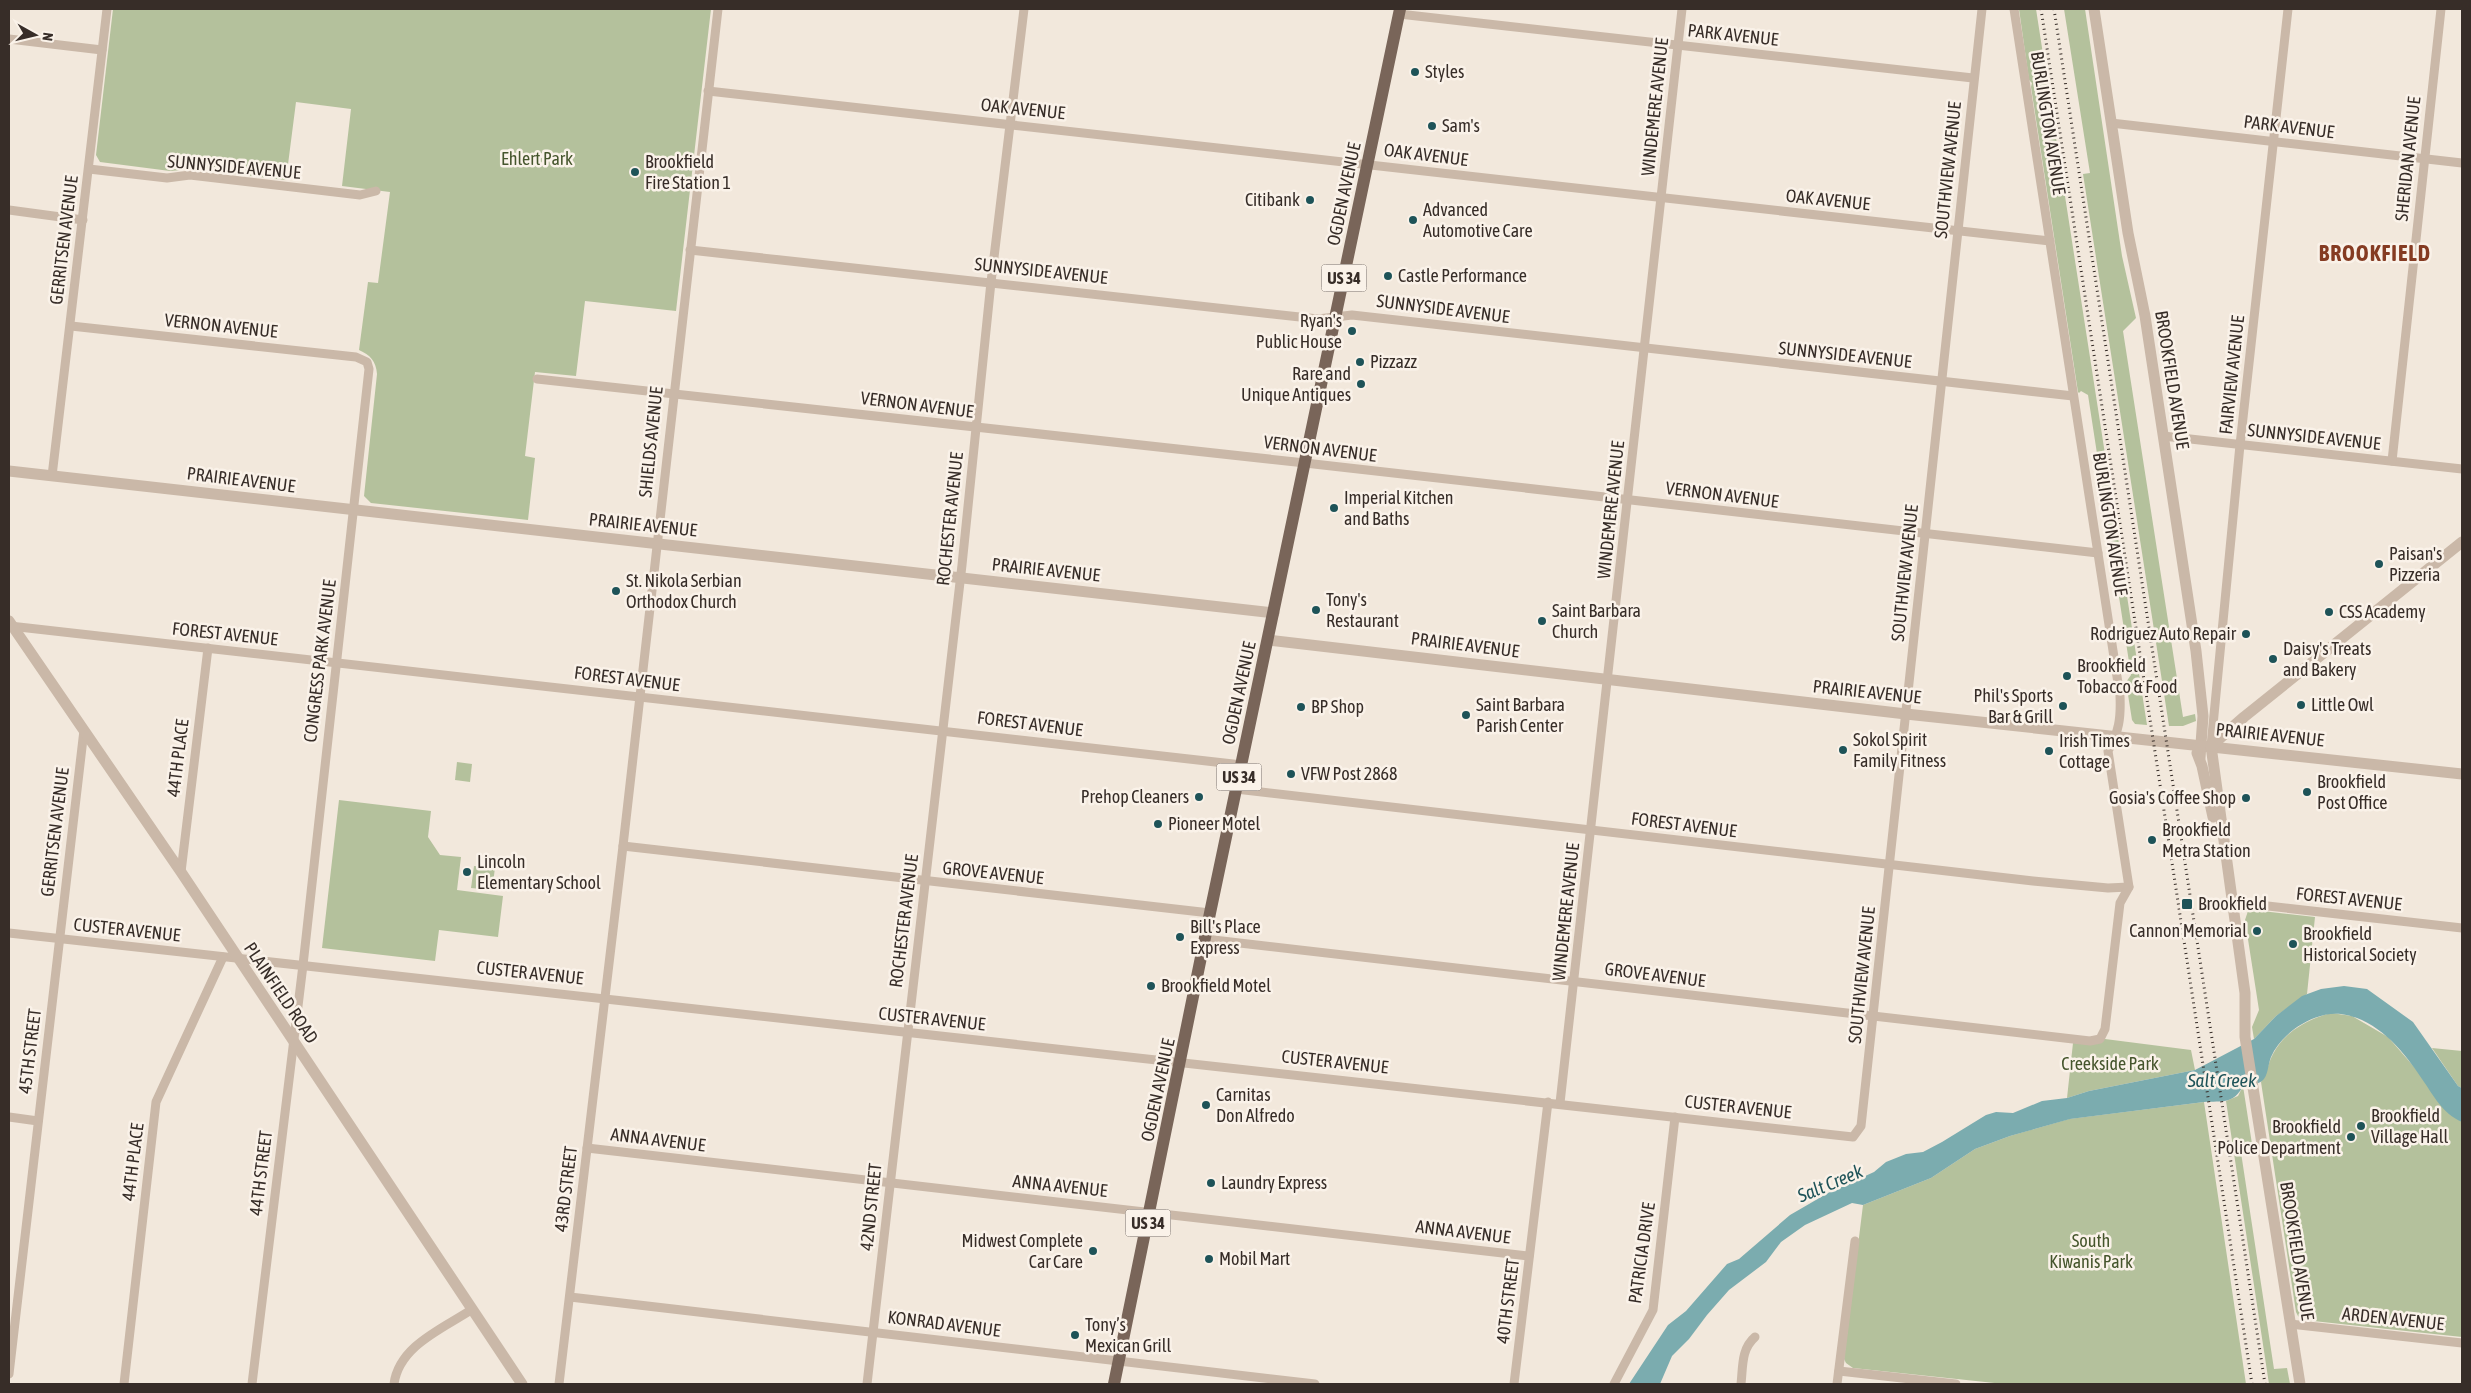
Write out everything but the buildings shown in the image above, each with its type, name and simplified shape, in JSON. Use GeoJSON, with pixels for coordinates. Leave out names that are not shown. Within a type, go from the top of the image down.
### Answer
{"type":"FeatureCollection","features":[{"type":"Feature","properties":{"kind":"main road","name":"OGDEN AVENUE"},"geometry":{"type":"LineString","coordinates":[[1114,1384],[1182,1062],[1210,913],[1400,11]]}},
{"type":"Feature","properties":{"kind":"street","name":"GERRITSEN AVENUE"},"geometry":{"type":"LineString","coordinates":[[52,476],[71,326],[106,9]]}},
{"type":"Feature","properties":{"kind":"street","name":"SHIELDS AVENUE"},"geometry":{"type":"LineString","coordinates":[[604,998],[718,9]]}},
{"type":"Feature","properties":{"kind":"street","name":"ROCHESTER AVENUE"},"geometry":{"type":"LineString","coordinates":[[908,1033],[960,578],[991,282],[1024,9]]}},
{"type":"Feature","properties":{"kind":"street","name":"WINDEMERE AVENUE"},"geometry":{"type":"LineString","coordinates":[[1560,1103],[1592,830],[1682,9]]}},
{"type":"Feature","properties":{"kind":"street","name":"SOUTHVIEW AVENUE"},"geometry":{"type":"LineString","coordinates":[[1853,1137],[1861,1126],[1874,1016],[1973,78],[1982,9]]}},
{"type":"Feature","properties":{"kind":"street","name":"BURLINGTON AVENUE"},"geometry":{"type":"LineString","coordinates":[[2014,9],[2120,696],[2121,720],[2116,737],[2108,751],[2129,887]]}},
{"type":"Feature","properties":{"kind":"street","name":"BROOKFIELD AVENUE"},"geometry":{"type":"LineString","coordinates":[[2094,9],[2134,264],[2145,316],[2196,651],[2203,716],[2200,758],[2225,855]]}},
{"type":"Feature","properties":{"kind":"street","name":"FAIRVIEW AVENUE"},"geometry":{"type":"LineString","coordinates":[[2200,745],[2240,445],[2288,9]]}},
{"type":"Feature","properties":{"kind":"street","name":"SHERIDAN AVENUE"},"geometry":{"type":"LineString","coordinates":[[2392,461],[2441,9]]}},
{"type":"Feature","properties":{"kind":"street","name":"PARK AVENUE"},"geometry":{"type":"LineString","coordinates":[[1400,11],[1973,78]]}},
{"type":"Feature","properties":{"kind":"street"},"geometry":{"type":"LineString","coordinates":[[9,39],[102,50]]}},
{"type":"Feature","properties":{"kind":"street","name":"OAK AVENUE"},"geometry":{"type":"LineString","coordinates":[[708,91],[2050,241]]}},
{"type":"Feature","properties":{"kind":"street","name":"PARK AVENUE"},"geometry":{"type":"LineString","coordinates":[[2111,123],[2462,164]]}},
{"type":"Feature","properties":{"kind":"street","name":"SUNNYSIDE AVENUE"},"geometry":{"type":"LineString","coordinates":[[89,169],[167,178],[190,176],[360,195],[376,192]]}},
{"type":"Feature","properties":{"kind":"street"},"geometry":{"type":"LineString","coordinates":[[9,210],[83,220]]}},
{"type":"Feature","properties":{"kind":"street","name":"SUNNYSIDE AVENUE"},"geometry":{"type":"LineString","coordinates":[[690,250],[1318,319],[1352,315],[1941,383],[2073,396]]}},
{"type":"Feature","properties":{"kind":"street","name":"VERNON AVENUE"},"geometry":{"type":"LineString","coordinates":[[71,326],[356,357],[367,362]]}},
{"type":"Feature","properties":{"kind":"street","name":"CONGRESS PARK AVENUE"},"geometry":{"type":"LineString","coordinates":[[302,965],[369,376],[367,362]]}},
{"type":"Feature","properties":{"kind":"street","name":"VERNON AVENUE"},"geometry":{"type":"LineString","coordinates":[[537,379],[1305,463],[2098,553]]}},
{"type":"Feature","properties":{"kind":"street","name":"SUNNYSIDE AVENUE"},"geometry":{"type":"LineString","coordinates":[[2163,436],[2462,469]]}},
{"type":"Feature","properties":{"kind":"street","name":"PRAIRIE AVENUE"},"geometry":{"type":"LineString","coordinates":[[9,471],[1274,613]]}},
{"type":"Feature","properties":{"kind":"street"},"geometry":{"type":"LineString","coordinates":[[2200,745],[2244,717],[2462,542]]}},
{"type":"Feature","properties":{"kind":"street","name":"FOREST AVENUE"},"geometry":{"type":"LineString","coordinates":[[10,625],[1242,765]]}},
{"type":"Feature","properties":{"kind":"street","name":"PLAINFIELD ROAD"},"geometry":{"type":"LineString","coordinates":[[10,625],[181,872],[236,958],[522,1384]]}},
{"type":"Feature","properties":{"kind":"street","name":"PRAIRIE AVENUE"},"geometry":{"type":"LineString","coordinates":[[1268,640],[1906,714],[2462,774]]}},
{"type":"Feature","properties":{"kind":"street","name":"44TH PLACE"},"geometry":{"type":"LineString","coordinates":[[181,872],[208,648]]}},
{"type":"Feature","properties":{"kind":"street","name":"GERRITSEN AVENUE"},"geometry":{"type":"LineString","coordinates":[[58,939],[84,730]]}},
{"type":"Feature","properties":{"kind":"street","name":"BROOKFIELD AVENUE"},"geometry":{"type":"LineString","coordinates":[[2200,745],[2225,855],[2245,992],[2245,1037],[2300,1384]]}},
{"type":"Feature","properties":{"kind":"street","name":"FOREST AVENUE"},"geometry":{"type":"LineString","coordinates":[[1236,789],[1891,865],[2108,888],[2129,887]]}},
{"type":"Feature","properties":{"kind":"street","name":"GROVE AVENUE"},"geometry":{"type":"LineString","coordinates":[[623,846],[1210,913]]}},
{"type":"Feature","properties":{"kind":"street","name":"GROVE AVENUE"},"geometry":{"type":"LineString","coordinates":[[1205,939],[2090,1041],[2100,1039],[2105,1030],[2120,903],[2129,887]]}},
{"type":"Feature","properties":{"kind":"street","name":"FOREST AVENUE"},"geometry":{"type":"LineString","coordinates":[[2232,902],[2462,928]]}},
{"type":"Feature","properties":{"kind":"street","name":"CUSTER AVENUE"},"geometry":{"type":"LineString","coordinates":[[9,933],[1560,1103],[1853,1137]]}},
{"type":"Feature","properties":{"kind":"street","name":"45TH STREET"},"geometry":{"type":"LineString","coordinates":[[9,1374],[58,939]]}},
{"type":"Feature","properties":{"kind":"street","name":"44TH PLACE"},"geometry":{"type":"LineString","coordinates":[[124,1384],[156,1102],[223,957]]}},
{"type":"Feature","properties":{"kind":"street","name":"44TH STREET"},"geometry":{"type":"LineString","coordinates":[[252,1384],[302,965]]}},
{"type":"Feature","properties":{"kind":"street","name":"43RD STREET"},"geometry":{"type":"LineString","coordinates":[[559,1384],[604,998]]}},
{"type":"Feature","properties":{"kind":"street","name":"42ND STREET"},"geometry":{"type":"LineString","coordinates":[[867,1384],[908,1033]]}},
{"type":"Feature","properties":{"kind":"street","name":"40TH STREET"},"geometry":{"type":"LineString","coordinates":[[1514,1384],[1548,1102]]}},
{"type":"Feature","properties":{"kind":"street","name":"PATRICIA DRIVE"},"geometry":{"type":"LineString","coordinates":[[1614,1384],[1652,1310],[1676,1117]]}},
{"type":"Feature","properties":{"kind":"street"},"geometry":{"type":"LineString","coordinates":[[9,1118],[38,1121]]}},
{"type":"Feature","properties":{"kind":"street","name":"ANNA AVENUE"},"geometry":{"type":"LineString","coordinates":[[587,1148],[1529,1256]]}},
{"type":"Feature","properties":{"kind":"street"},"geometry":{"type":"LineString","coordinates":[[1837,1384],[1855,1241]]}},
{"type":"Feature","properties":{"kind":"street","name":"KONRAD AVENUE"},"geometry":{"type":"LineString","coordinates":[[570,1297],[1315,1384]]}},
{"type":"Feature","properties":{"kind":"street"},"geometry":{"type":"LineString","coordinates":[[394,1384],[400,1364],[408,1351],[471,1310]]}},
{"type":"Feature","properties":{"kind":"street","name":"ARDEN AVENUE"},"geometry":{"type":"LineString","coordinates":[[2290,1324],[2462,1343]]}},
{"type":"Feature","properties":{"kind":"street"},"geometry":{"type":"LineString","coordinates":[[1741,1384],[1745,1351],[1748,1344],[1755,1338]]}},
{"type":"Feature","properties":{"kind":"street"},"geometry":{"type":"LineString","coordinates":[[1839,1371],[1956,1384]]}},
{"type":"Feature","properties":{"kind":"green space","name":"Ehlert Park"},"geometry":{"type":"Polygon","coordinates":[[[113,9],[711,9],[676,311],[585,301],[576,376],[535,372],[525,456],[535,458],[528,520],[371,503],[364,496],[377,374],[372,359],[359,350],[368,282],[378,283],[390,192],[342,186],[351,109],[296,102],[286,180],[192,169],[170,171],[100,162],[96,155],[113,9]]]}},
{"type":"Feature","properties":{"kind":"green space"},"geometry":{"type":"Polygon","coordinates":[[[2019,9],[2036,9],[2147,725],[2135,724],[2132,720],[2126,682],[2131,675],[2088,395],[2081,391],[2078,392],[2031,87],[2032,83],[2029,80],[2019,9]]]}},
{"type":"Feature","properties":{"kind":"green space"},"geometry":{"type":"Polygon","coordinates":[[[2064,9],[2085,9],[2122,256],[2136,318],[2123,331],[2183,717],[2195,714],[2196,721],[2183,726],[2169,726],[2083,174],[2090,173],[2064,9]]]}},
{"type":"Feature","properties":{"kind":"green space"},"geometry":{"type":"Polygon","coordinates":[[[457,762],[472,764],[470,782],[455,780],[457,762]]]}},
{"type":"Feature","properties":{"kind":"green space"},"geometry":{"type":"Polygon","coordinates":[[[339,800],[431,811],[428,837],[440,855],[461,857],[457,890],[503,896],[498,937],[439,930],[435,961],[322,948],[339,800]]]}},
{"type":"Feature","properties":{"kind":"green space"},"geometry":{"type":"Polygon","coordinates":[[[474,866],[495,868],[492,890],[471,888],[474,866]]]}},
{"type":"Feature","properties":{"kind":"green space"},"geometry":{"type":"Polygon","coordinates":[[[2248,911],[2315,917],[2307,994],[2276,1016],[2254,1039],[2252,1027],[2259,1010],[2245,920],[2248,911]]]}},
{"type":"Feature","properties":{"kind":"green space"},"geometry":{"type":"Polygon","coordinates":[[[2331,1013],[2352,1016],[2388,1037],[2462,1122],[2462,1337],[2304,1320],[2296,1312],[2261,1082],[2273,1054],[2283,1039],[2305,1023],[2331,1013]]]}},
{"type":"Feature","properties":{"kind":"green space","name":"Creekside Park"},"geometry":{"type":"Polygon","coordinates":[[[2105,1039],[2191,1050],[2195,1070],[2089,1091],[2067,1098],[2073,1043],[2105,1039]]]}},
{"type":"Feature","properties":{"kind":"green space"},"geometry":{"type":"Polygon","coordinates":[[[2432,1048],[2462,1051],[2462,1088],[2458,1086],[2432,1048]]]}},
{"type":"Feature","properties":{"kind":"green space"},"geometry":{"type":"Polygon","coordinates":[[[2243,1086],[2252,1144],[2240,1146],[2274,1369],[2287,1368],[2290,1384],[2269,1384],[2226,1101],[2238,1096],[2243,1086]]]}},
{"type":"Feature","properties":{"kind":"green space","name":"South Kiwanis Park"},"geometry":{"type":"Polygon","coordinates":[[[2204,1102],[2246,1384],[2004,1384],[1853,1368],[1846,1363],[1844,1359],[1863,1205],[1931,1178],[1975,1149],[2010,1136],[2069,1119],[2204,1102]]]}},
{"type":"Feature","properties":{"kind":"water","name":"Salt Creek"},"geometry":{"type":"Polygon","coordinates":[[[2344,986],[2367,989],[2413,1022],[2458,1086],[2462,1088],[2462,1122],[2444,1109],[2398,1047],[2377,1029],[2354,1017],[2341,1014],[2321,1016],[2300,1025],[2283,1039],[2271,1057],[2264,1079],[2253,1085],[2243,1086],[2236,1096],[2231,1099],[2070,1119],[2010,1136],[1975,1149],[1931,1178],[1863,1205],[1852,1203],[1805,1225],[1781,1242],[1766,1262],[1729,1290],[1689,1339],[1672,1356],[1660,1384],[1629,1384],[1668,1325],[1686,1311],[1727,1264],[1739,1259],[1790,1215],[1828,1193],[1874,1172],[1886,1162],[1906,1154],[1923,1152],[1986,1115],[1996,1112],[2013,1113],[2042,1101],[2067,1098],[2089,1091],[2195,1070],[2254,1039],[2276,1016],[2302,996],[2321,989],[2344,986]]]}},
{"type":"Feature","properties":{"kind":"railway"},"geometry":{"type":"LineString","coordinates":[[2041,9],[2252,1384]]}},
{"type":"Feature","properties":{"kind":"railway"},"geometry":{"type":"LineString","coordinates":[[2054,9],[2265,1384]]}},
{"type":"Feature","properties":{"kind":"place","name":"Styles"},"geometry":{"type":"Point","coordinates":[1415,72]}},
{"type":"Feature","properties":{"kind":"place","name":"Sam's"},"geometry":{"type":"Point","coordinates":[1432,126]}},
{"type":"Feature","properties":{"kind":"place","name":"Brookfield Fire Station 1"},"geometry":{"type":"Point","coordinates":[635,172]}},
{"type":"Feature","properties":{"kind":"place","name":"Citibank"},"geometry":{"type":"Point","coordinates":[1310,200]}},
{"type":"Feature","properties":{"kind":"place","name":"Advanced Automotive Care"},"geometry":{"type":"Point","coordinates":[1413,220]}},
{"type":"Feature","properties":{"kind":"place","name":"Castle Performance"},"geometry":{"type":"Point","coordinates":[1388,276]}},
{"type":"Feature","properties":{"kind":"place","name":"Ryan's Public House"},"geometry":{"type":"Point","coordinates":[1352,331]}},
{"type":"Feature","properties":{"kind":"place","name":"Pizzazz"},"geometry":{"type":"Point","coordinates":[1360,362]}},
{"type":"Feature","properties":{"kind":"place","name":"Rare and Unique Antiques"},"geometry":{"type":"Point","coordinates":[1361,384]}},
{"type":"Feature","properties":{"kind":"place","name":"Imperial Kitchen and Baths"},"geometry":{"type":"Point","coordinates":[1334,508]}},
{"type":"Feature","properties":{"kind":"place","name":"Paisan's Pizzeria"},"geometry":{"type":"Point","coordinates":[2379,564]}},
{"type":"Feature","properties":{"kind":"place","name":"St. Nikola Serbian Orthodox Church"},"geometry":{"type":"Point","coordinates":[616,591]}},
{"type":"Feature","properties":{"kind":"place","name":"Tony's Restaurant"},"geometry":{"type":"Point","coordinates":[1316,610]}},
{"type":"Feature","properties":{"kind":"place","name":"CSS Academy"},"geometry":{"type":"Point","coordinates":[2329,612]}},
{"type":"Feature","properties":{"kind":"place","name":"Saint Barbara Church"},"geometry":{"type":"Point","coordinates":[1542,621]}},
{"type":"Feature","properties":{"kind":"place","name":"Rodriguez Auto Repair"},"geometry":{"type":"Point","coordinates":[2246,634]}},
{"type":"Feature","properties":{"kind":"place","name":"Daisy's Treats and Bakery"},"geometry":{"type":"Point","coordinates":[2273,659]}},
{"type":"Feature","properties":{"kind":"place","name":"Brookfield Tobacco & Food"},"geometry":{"type":"Point","coordinates":[2067,676]}},
{"type":"Feature","properties":{"kind":"place","name":"Little Owl"},"geometry":{"type":"Point","coordinates":[2301,705]}},
{"type":"Feature","properties":{"kind":"place","name":"Phil's Sports Bar & Grill"},"geometry":{"type":"Point","coordinates":[2063,706]}},
{"type":"Feature","properties":{"kind":"place","name":"BP Shop"},"geometry":{"type":"Point","coordinates":[1301,707]}},
{"type":"Feature","properties":{"kind":"place","name":"Saint Barbara Parish Center"},"geometry":{"type":"Point","coordinates":[1466,715]}},
{"type":"Feature","properties":{"kind":"place","name":"Sokol Spirit Family Fitness"},"geometry":{"type":"Point","coordinates":[1843,750]}},
{"type":"Feature","properties":{"kind":"place","name":"Irish Times Cottage"},"geometry":{"type":"Point","coordinates":[2049,751]}},
{"type":"Feature","properties":{"kind":"place","name":"VFW Post 2868"},"geometry":{"type":"Point","coordinates":[1291,774]}},
{"type":"Feature","properties":{"kind":"place","name":"Brookfield Post Office"},"geometry":{"type":"Point","coordinates":[2307,792]}},
{"type":"Feature","properties":{"kind":"place","name":"Prehop Cleaners"},"geometry":{"type":"Point","coordinates":[1199,797]}},
{"type":"Feature","properties":{"kind":"place","name":"Gosia's Coffee Shop"},"geometry":{"type":"Point","coordinates":[2246,798]}},
{"type":"Feature","properties":{"kind":"place","name":"Pioneer Motel"},"geometry":{"type":"Point","coordinates":[1158,824]}},
{"type":"Feature","properties":{"kind":"place","name":"Brookfield Metra Station"},"geometry":{"type":"Point","coordinates":[2152,840]}},
{"type":"Feature","properties":{"kind":"place","name":"Lincoln Elementary School"},"geometry":{"type":"Point","coordinates":[467,872]}},
{"type":"Feature","properties":{"kind":"place","name":"Brookfield"},"geometry":{"type":"Point","coordinates":[2187,904]}},
{"type":"Feature","properties":{"kind":"place","name":"Cannon Memorial"},"geometry":{"type":"Point","coordinates":[2257,931]}},
{"type":"Feature","properties":{"kind":"place","name":"Bill's Place Express"},"geometry":{"type":"Point","coordinates":[1180,937]}},
{"type":"Feature","properties":{"kind":"place","name":"Brookfield Historical Society"},"geometry":{"type":"Point","coordinates":[2293,944]}},
{"type":"Feature","properties":{"kind":"place","name":"Brookfield Motel"},"geometry":{"type":"Point","coordinates":[1151,986]}},
{"type":"Feature","properties":{"kind":"place","name":"Carnitas Don Alfredo"},"geometry":{"type":"Point","coordinates":[1206,1105]}},
{"type":"Feature","properties":{"kind":"place","name":"Brookfield Village Hall"},"geometry":{"type":"Point","coordinates":[2361,1126]}},
{"type":"Feature","properties":{"kind":"place","name":"Brookfield Police Department"},"geometry":{"type":"Point","coordinates":[2351,1137]}},
{"type":"Feature","properties":{"kind":"place","name":"Laundry Express"},"geometry":{"type":"Point","coordinates":[1211,1183]}},
{"type":"Feature","properties":{"kind":"place","name":"Midwest Complete Car Care"},"geometry":{"type":"Point","coordinates":[1093,1251]}},
{"type":"Feature","properties":{"kind":"place","name":"Mobil Mart"},"geometry":{"type":"Point","coordinates":[1209,1259]}},
{"type":"Feature","properties":{"kind":"place","name":"Tony’s Mexican Grill"},"geometry":{"type":"Point","coordinates":[1075,1335]}},
{"type":"Feature","properties":{"kind":"district","name":"BROOKFIELD"},"geometry":{"type":"Point","coordinates":[2375,253]}}]}
